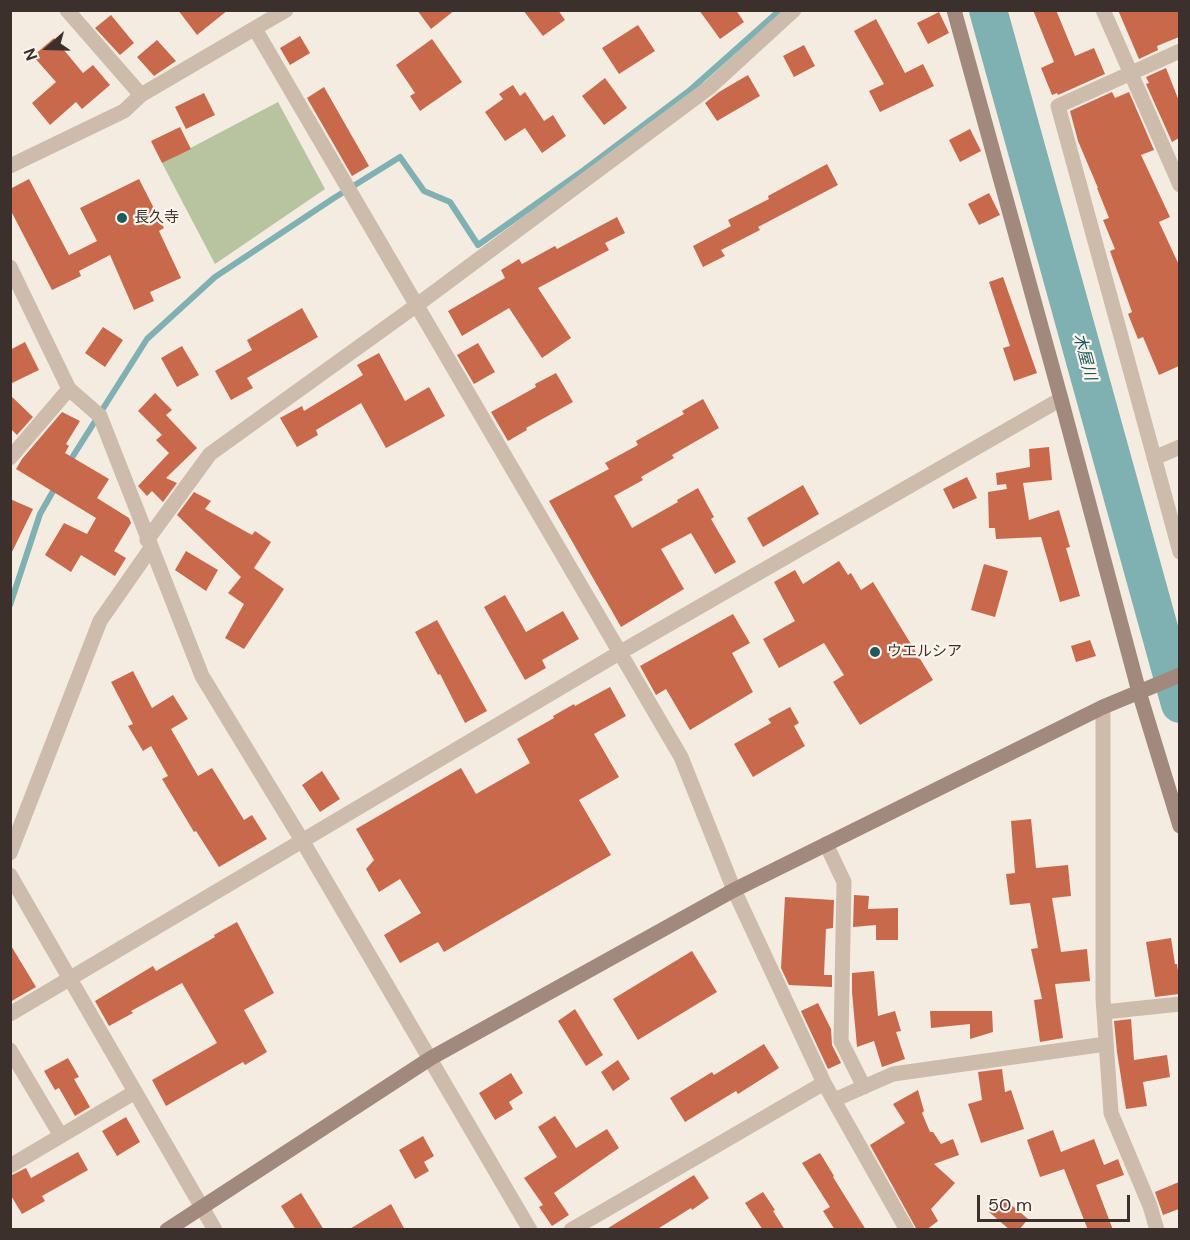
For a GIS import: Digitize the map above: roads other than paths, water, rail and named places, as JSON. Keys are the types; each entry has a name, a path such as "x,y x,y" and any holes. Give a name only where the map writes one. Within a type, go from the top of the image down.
{"street":[{"path":"67,10 141,94"},
{"path":"10,166 124,111 141,94 286,10"},
{"path":"10,853 100,621 210,454 417,305 710,87 794,10"},
{"path":"954,10 1062,399 1139,692 1179,826"},
{"path":"1103,10 1179,185"},
{"path":"255,29 681,757 734,890 824,1083 908,1230"},
{"path":"1179,51 1058,105 1179,552"},
{"path":"10,267 69,389 100,416 202,676 431,1058 530,1230"},
{"path":"10,458 69,389"},
{"path":"10,1014 303,842 619,652 1062,399"},
{"path":"1154,458 1179,447"},
{"path":"167,1230 431,1058 734,890 1103,707 1179,675"},
{"path":"1103,707 1104,1012 1111,1113 1150,1206 1157,1230"},
{"path":"826,844 844,882 841,1041 864,1087"},
{"path":"10,875 215,1230"},
{"path":"1104,1012 1179,1004"},
{"path":"834,1100 893,1074 1106,1044"},
{"path":"10,1050 61,1136"},
{"path":"571,1230 824,1083"},
{"path":"10,1166 135,1092"}],"waterway":[{"path":"68,464 147,339 215,277 334,198 400,157 424,191 450,202 478,245 584,170 689,91 780,10"},
{"name":"木屋川","path":"988,10 1180,704"},
{"path":"10,605 40,514 56,486"}],"place":[{"name":"長久寺","path":"122,218"},
{"name":"ウエルシア","path":"875,652"}]}
